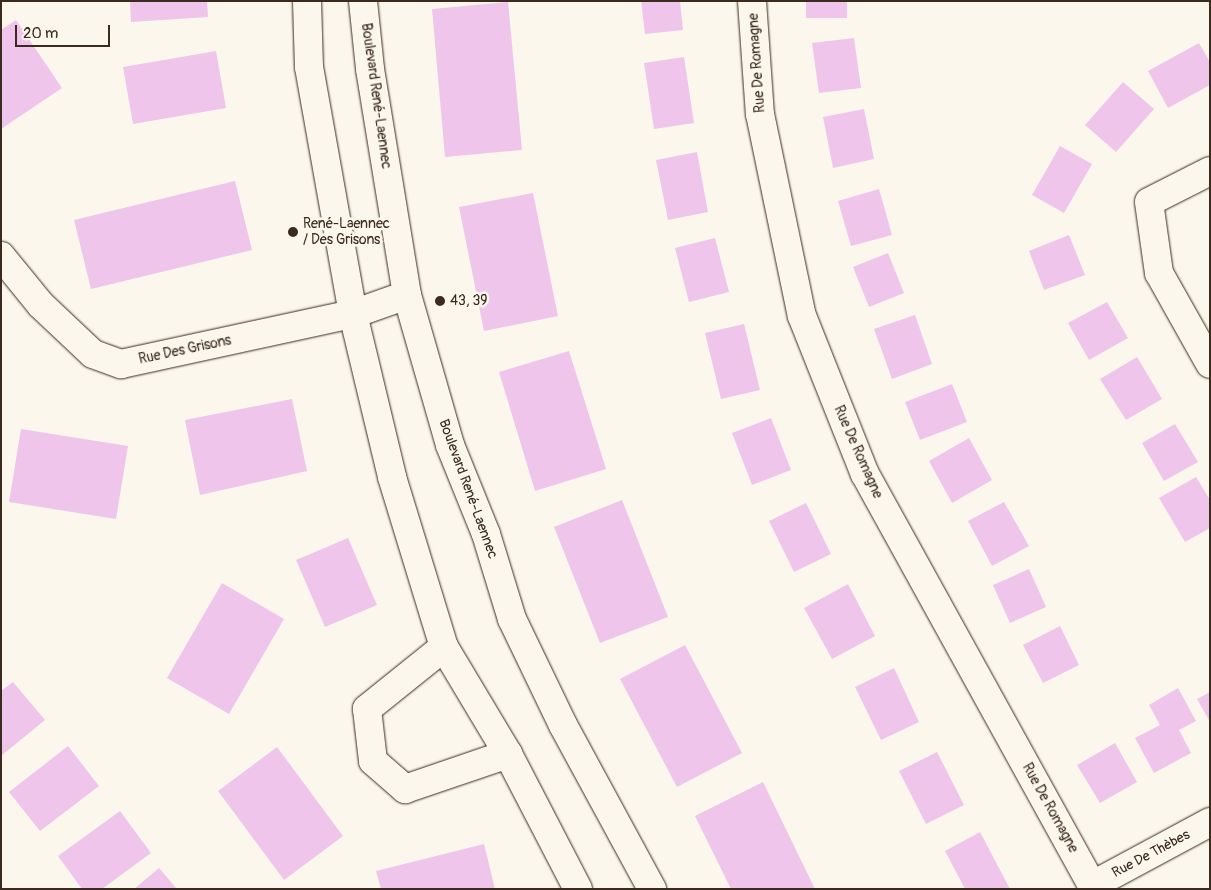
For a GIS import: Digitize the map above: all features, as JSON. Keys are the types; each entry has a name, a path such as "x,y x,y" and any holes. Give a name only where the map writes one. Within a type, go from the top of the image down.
{"street":[{"path":"307,1 309,66 353,314 392,477 444,646 508,754 578,889"},
{"name":"Boulevard René-Laennec","path":"363,1 370,69 407,295 450,445 486,534 512,619 563,724 652,889"},
{"name":"Rue De Romagne","path":"752,1 760,114 802,316 865,474 1093,887"},
{"path":"1210,171 1149,202 1159,274 1210,364"},
{"name":"Rue Des Grisons","path":"1,256 41,305 93,354 121,364 353,314 407,295"},
{"path":"444,646 367,709 373,761 405,789 508,754"},
{"name":"Rue De Thèbes","path":"1093,887 1210,822"}],"building":[{"path":"130,1 207,1 208,17 131,22"},
{"path":"641,1 680,1 683,30 645,34"},
{"path":"806,1 847,1 847,18 806,18"},
{"path":"508,2 522,150 445,157 432,9"},
{"path":"16,20 62,88 1,129 1,30"},
{"path":"854,38 861,88 819,93 812,43"},
{"path":"1199,43 1210,62 1210,85 1168,108 1148,71"},
{"path":"216,51 226,108 133,124 123,67"},
{"path":"684,57 694,123 654,129 644,63"},
{"path":"1123,82 1154,109 1116,152 1085,125"},
{"path":"864,109 874,159 833,168 823,117"},
{"path":"1060,146 1092,164 1064,213 1032,195"},
{"path":"697,152 708,212 668,220 656,160"},
{"path":"235,181 252,250 91,289 74,220"},
{"path":"879,189 892,235 851,246 838,201"},
{"path":"533,193 558,316 484,331 459,207"},
{"path":"1069,235 1085,275 1044,290 1029,251"},
{"path":"715,238 729,292 689,302 675,248"},
{"path":"888,253 904,293 869,307 853,267"},
{"path":"1107,302 1128,338 1089,360 1068,323"},
{"path":"915,315 932,364 892,379 874,329"},
{"path":"744,324 760,390 721,399 705,333"},
{"path":"569,351 606,469 535,491 499,372"},
{"path":"1137,357 1162,399 1126,420 1100,379"},
{"path":"952,384 967,422 920,440 905,402"},
{"path":"292,399 307,471 200,495 185,420"},
{"path":"771,418 791,470 752,485 732,433"},
{"path":"1175,424 1198,462 1164,481 1142,443"},
{"path":"21,429 128,446 116,519 9,502"},
{"path":"969,438 992,480 952,503 929,461"},
{"path":"1196,477 1210,500 1210,528 1185,542 1159,498"},
{"path":"622,500 668,617 600,643 554,527"},
{"path":"1004,502 1029,546 992,566 968,521"},
{"path":"806,503 831,554 794,572 769,521"},
{"path":"348,538 377,605 325,627 296,560"},
{"path":"1029,569 1046,607 1010,623 993,585"},
{"path":"222,583 284,619 229,714 167,678"},
{"path":"848,584 875,636 832,659 804,608"},
{"path":"1060,626 1079,665 1043,683 1023,645"},
{"path":"685,645 742,753 677,787 620,679"},
{"path":"894,668 919,722 881,740 855,687"},
{"path":"13,682 45,720 1,756 1,691"},
{"path":"1178,688 1196,721 1179,730 1191,753 1154,773 1135,738 1160,725 1149,705"},
{"path":"1210,692 1210,722 1197,699"},
{"path":"1115,743 1137,782 1100,803 1077,765"},
{"path":"68,746 99,786 40,831 9,792"},
{"path":"277,747 343,836 284,880 218,791"},
{"path":"937,752 964,805 926,824 899,771"},
{"path":"763,782 815,889 731,889 695,816"},
{"path":"120,811 151,853 102,889 82,889 58,856"},
{"path":"980,832 1010,889 965,889 945,851"},
{"path":"484,844 495,889 381,889 376,871"},
{"path":"159,868 177,889 134,889"}],"place":[{"name":"René-Laennec / Des Grisons","path":"293,232"},
{"name":"43, 39","path":"440,301"}]}
